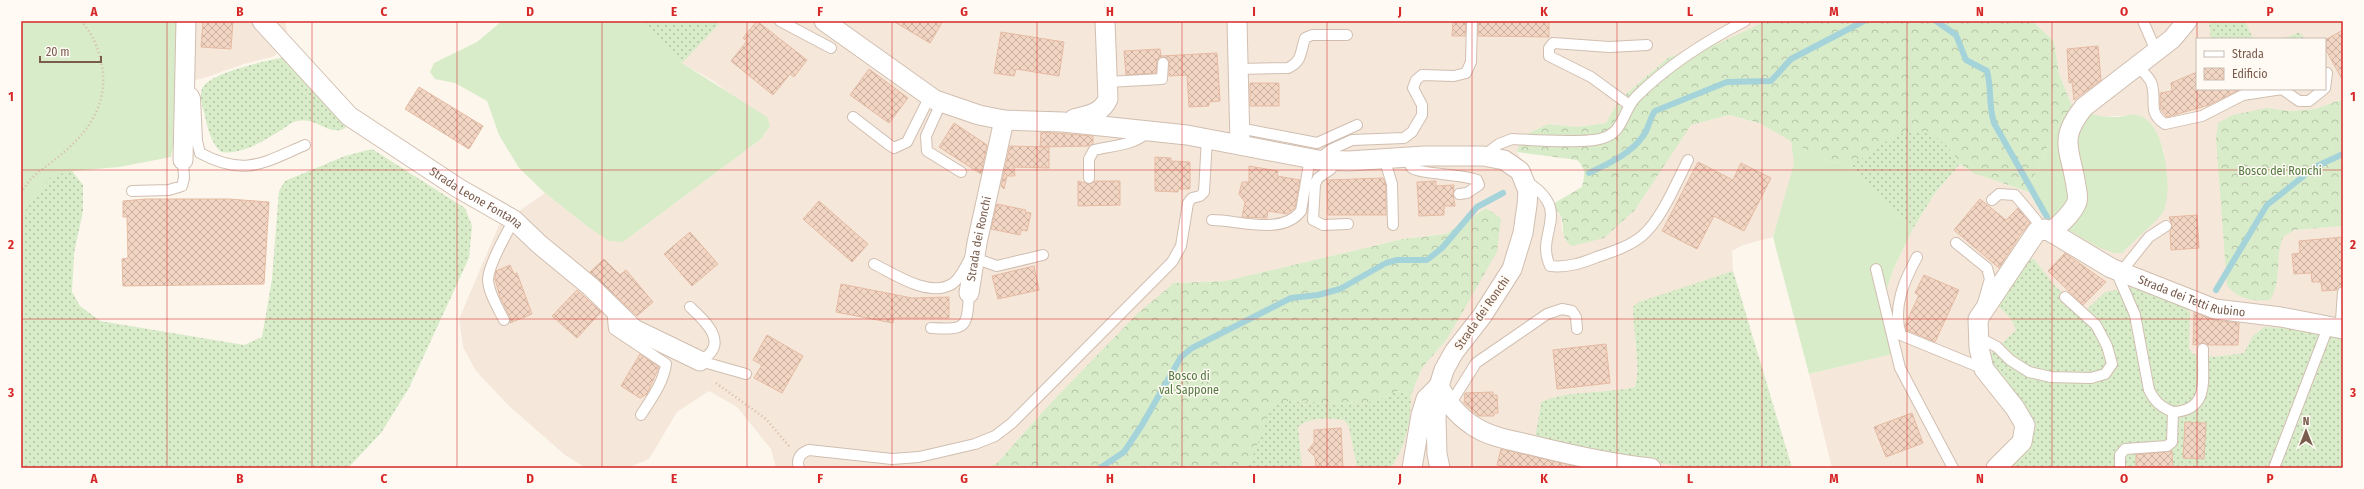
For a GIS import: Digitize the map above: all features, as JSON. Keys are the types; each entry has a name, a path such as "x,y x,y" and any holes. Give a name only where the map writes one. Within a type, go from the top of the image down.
{"street":[{"path":"183,160 183,78 186,21"},
{"name":"Strada Leone Fontana","path":"262,21 349,116 458,188 514,220 634,329 700,361"},
{"path":"824,21 936,99 980,115 1004,120 1063,122 1207,138 1240,136 1320,160 1483,156 1504,160 1520,171 1526,181"},
{"path":"1063,122 1098,112 1105,106 1108,99 1105,21"},
{"path":"1237,21 1240,136"},
{"path":"1996,468 2022,442 2025,425 2015,408 1984,369 1978,337 1978,318 2037,231 2046,231 2073,211 2077,202 2075,178 2067,146 2073,122 2084,108 2172,39 2187,21"},
{"name":"Strada dei Ronchi","path":"969,293 976,251 1004,120"},
{"name":"Strada dei Ronchi","path":"1439,386 1444,370 1454,352 1482,316 1512,269 1523,233 1527,205 1526,181"},
{"name":"Strada dei Tetti Rubino","path":"2046,231 2118,271 2215,309 2281,318 2336,328"},
{"path":"1439,386 1449,406 1474,426 1503,438 1592,459 1651,468"},
{"path":"1412,468 1422,410 1426,398 1439,386"},
{"path":"1439,386 1436,424 1437,454 1440,468"}],"lane":[{"path":"780,21 831,48"},
{"path":"1212,220 1229,220 1265,226 1288,221 1297,216 1301,211 1320,160 1330,150 1352,140 1404,138 1412,132 1422,115 1422,105 1413,88 1416,80 1422,75 1454,76 1466,73 1470,62 1472,21"},
{"path":"1483,156 1499,144 1512,140 1605,138 1623,123 1628,104 1657,76 1677,60 1718,35 1745,21"},
{"path":"2143,21 2156,51"},
{"path":"1239,69 1288,68 1295,65 1302,56 1305,38 1312,35 1347,35"},
{"path":"1628,104 1591,77 1550,56 1549,48 1553,43 1609,47 1648,46"},
{"path":"1108,82 1162,79 1163,62"},
{"path":"2137,65 2151,83 2154,112 2158,120 2165,124 2202,116 2243,94 2274,90"},
{"path":"2326,78 2327,73"},
{"path":"183,78 188,92 193,94 195,98 197,141 200,153 224,164 239,167 260,165 305,145"},
{"path":"2283,90 2299,101 2309,101 2322,90"},
{"path":"853,117 894,148 907,142 936,99"},
{"path":"936,99 926,136 927,151 961,172"},
{"path":"1240,136 1316,143 1357,125"},
{"path":"1089,178 1089,158 1094,150 1143,137 1148,131"},
{"path":"798,463 802,452 809,450 892,459 919,457 952,451 995,436 1172,262 1181,246 1188,203 1192,198 1200,196 1204,192 1207,138"},
{"path":"1406,157 1413,168 1425,173 1440,172 1477,180 1479,185 1476,189 1459,194"},
{"path":"1384,158 1392,184 1393,225"},
{"path":"132,191 169,190 182,186 184,178 183,160"},
{"path":"1320,160 1331,169 1318,178 1315,184 1313,220 1323,225 1348,224"},
{"path":"1526,181 1537,188 1552,210 1552,219 1545,256 1550,266 1561,267 1580,263 1617,250 1642,236 1660,213 1688,160"},
{"path":"1992,200 1999,194 2015,195 2046,231"},
{"path":"504,320 496,306 488,280 492,265 514,220"},
{"path":"2166,226 2149,237 2118,271 2135,316 2149,390 2154,400 2162,407 2173,412 2188,412 2195,406 2202,395 2203,349"},
{"path":"1956,243 1987,268 1990,279 1983,299 1983,311"},
{"path":"874,264 914,285 943,287 952,284 959,277 976,251 997,266 1044,255"},
{"path":"1917,257 1902,290 1899,306 1902,335 1984,369"},
{"path":"1876,270 1900,368 1953,468"},
{"path":"2274,468 2336,328 2341,320 2343,292"},
{"name":"Strada dei Ronchi","path":"931,328 957,329 963,325 968,317 969,293"},
{"path":"1978,337 1997,347 2010,360 2029,372 2051,377 2091,378 2105,374 2112,364 2107,346 2100,332 2096,325 2077,310 2065,297"},
{"path":"690,307 709,325 715,339 714,349 710,356 700,361"},
{"path":"612,308 614,329 666,364 664,376 641,415"},
{"path":"1449,406 1476,363 1547,314 1562,309 1572,311 1576,318 1576,329"},
{"path":"700,361 746,374"},
{"path":"2120,468 2120,455 2126,449 2167,446 2172,442 2173,412"}],"path":[{"path":"21,193 29,179 80,138 96,114 102,92 103,69 97,45 80,21"},
{"path":"700,361 716,382 766,419 779,433 798,463"}],"shaded area":[{"path":"177,21 285,21 287,31 275,56 244,64 204,78 175,85"},
{"path":"638,21 1766,21 1717,44 1669,57 1619,100 1606,123 1577,127 1548,124 1521,137 1517,152 1551,205 1561,217 1562,231 1604,238 1635,210 1690,125 1729,115 1759,123 1791,140 1795,164 1773,237 1743,245 1732,251 1733,271 1792,468 1248,468 1267,415 1411,395 1422,368 1447,339 1486,208 1446,234 1403,239 1225,281 1174,283 1048,406 997,463 987,468 776,468 771,449 737,407 709,391 677,412 649,459 628,468 586,468 565,455 508,405 476,371 463,347 459,319 499,225 545,193 587,226 623,242 761,139 770,126 715,82 682,63"},
{"path":"2032,21 2343,21 2343,99 2315,109 2291,111 2267,108 2277,288 2278,249 2282,237 2294,230 2343,226 2343,468 1832,468 1809,374 1893,354 1887,289 1893,270 1914,227 1935,193 1960,164 1973,173 2029,192 2042,215 2123,253 2131,243 2160,216 2165,170 2164,150 2138,115 2096,117 2072,106 2059,74 2054,41"}],"green space":[{"path":"21,21 177,21 173,146 171,157 119,167 72,171 21,219"},
{"path":"502,21 638,21 682,63 767,117 770,126 761,139 623,242 609,241 545,193 519,168 499,135 487,101 455,83 435,79 430,72 434,63 477,42"},
{"path":"638,21 715,21 719,24 682,63"},
{"path":"1766,21 2032,21 2054,41 2059,74 2072,106 2047,147 2029,192 1973,173 1960,164 1947,146 1872,154 1851,166 1823,159 1759,123 1729,115 1691,125 1635,210 1604,238 1572,246 1568,243 1564,237 1560,215 1551,205 1582,187 1584,175 1582,166 1577,160 1517,152 1521,137 1548,124 1577,127 1606,123 1619,100 1669,57 1717,44"},
{"path":"2209,21 2245,21 2253,38 2211,38"},
{"path":"2300,33 2305,38 2285,38"},
{"path":"290,57 346,128 333,130 310,121 297,121 291,123 254,146 238,151 221,152 210,136 202,106 201,92 206,83 215,77 242,67"},
{"name":"Bosco dei Ronchi","path":"2343,99 2343,226 2294,230 2283,237 2280,245 2276,285 2270,300 2252,300 2242,297 2227,286 2216,138 2218,123 2233,115 2267,108 2291,111 2315,109"},
{"path":"2072,106 2106,117 2137,115 2147,119 2160,141 2167,172 2168,187 2167,200 2164,210 2162,214 2123,253 2114,253 2098,247 2042,215 2029,192 2047,147"},
{"path":"1927,131 1947,146 1960,164 1935,193 1914,227 1898,216 1851,166 1897,134"},
{"path":"1791,140 1823,159 1851,166 1898,216 1914,227 1893,270 1887,289 1893,354 1809,374 1773,237 1794,164"},
{"path":"372,149 465,208 472,226 469,258 409,388 381,433 348,468 21,468 21,219 33,197 52,176 72,171 83,185 83,211 74,253 72,292 80,306 100,321 244,345 262,337 272,279 279,191 285,181 345,156"},
{"name":"Bosco di val Sappone","path":"1486,208 1501,218 1497,252 1447,339 1422,368 1411,395 1397,391 1375,402 1341,403 1286,401 1256,450 1248,468 987,468 997,463 1048,406 1137,314 1174,283 1225,281 1403,239 1446,234"},
{"path":"2026,259 2034,259 2055,286 2084,312 2105,292 2133,287 2188,309 2190,313 2189,349 2193,354 2214,357 2244,353 2253,336 2264,327 2301,329 2343,336 2343,468 2007,468 2028,447 2031,442 2033,430 1998,378 1988,357 2016,330 2010,318 1996,304"},
{"path":"1733,271 1792,468 1694,468 1645,461 1535,440 1541,402 1551,398 1574,394 1611,391 1635,387 1637,378 1637,358 1633,307 1639,302"},
{"path":"1397,391 1411,395 1411,405 1407,433 1391,468 1357,467 1349,427 1344,420 1326,419 1309,421 1298,427 1302,468 1248,468 1273,404 1286,401 1341,403 1375,402"}],"building":[{"path":"203,21 233,21 231,49 201,47"},
{"path":"757,21 807,60 794,77 790,74 773,95 731,61 747,41 743,38"},
{"path":"893,21 943,21 930,43"},
{"path":"1453,21 1466,21 1465,36 1452,36"},
{"path":"1478,21 1549,21 1549,37 1478,36"},
{"path":"2343,30 2343,81 2326,50 2326,39"},
{"path":"1001,32 1064,42 1059,76 1016,69 1014,76 994,73"},
{"path":"2098,46 2101,80 2074,100 2072,82 2069,83 2067,49"},
{"path":"1160,49 1161,56 1217,53 1220,101 1209,102 1209,106 1189,107 1187,75 1169,76 1169,60 1164,57 1157,60 1156,73 1126,75 1124,51"},
{"path":"869,69 908,98 889,123 850,95"},
{"path":"2196,72 2196,90 2239,90 2209,105 2167,117 2160,108 2160,93 2172,91 2171,83"},
{"path":"1250,83 1279,83 1279,106 1250,106"},
{"path":"419,87 483,126 469,149 405,109"},
{"path":"954,123 987,145 981,174 939,147"},
{"path":"1041,132 1093,136 1093,144 1089,146 1040,147"},
{"path":"1010,146 1049,147 1049,168 1014,167 1015,176 1007,176 1004,189 1001,186"},
{"path":"1155,157 1171,158 1171,161 1190,162 1190,189 1178,189 1178,192 1155,191"},
{"path":"1698,162 1733,180 1741,163 1771,178 1744,231 1714,216 1697,249 1662,231"},
{"path":"1249,166 1278,171 1277,176 1300,180 1295,208 1287,214 1268,211 1267,218 1242,217 1245,202 1239,194 1242,182 1249,182"},
{"path":"1383,178 1386,185 1386,215 1328,215 1327,180"},
{"path":"1078,181 1089,184 1095,181 1120,181 1120,205 1078,206"},
{"path":"1436,181 1436,186 1454,185 1453,194 1455,206 1444,206 1444,215 1419,216 1417,182"},
{"path":"146,199 229,199 269,202 264,284 123,286 122,259 128,258 127,217 123,217 123,201"},
{"path":"1980,199 2006,220 2018,208 2030,223 2020,235 1999,268 1954,230"},
{"path":"819,201 868,244 852,262 803,219"},
{"path":"997,204 1026,210 1025,212 1031,213 1027,231 1021,230 1020,235 991,229"},
{"path":"2197,215 2199,248 2171,250 2170,231 2172,225 2169,217"},
{"path":"690,232 718,264 692,286 664,254"},
{"path":"2343,237 2343,286 2337,290 2322,291 2321,282 2312,282 2311,273 2294,274 2292,254 2300,253 2299,241"},
{"path":"2065,253 2106,282 2083,305 2048,271"},
{"path":"604,259 620,275 626,270 653,302 637,316 590,272"},
{"path":"510,265 514,274 517,273 532,314 510,323 510,317 500,297 495,279 496,271"},
{"path":"1034,266 1039,290 998,299 992,276"},
{"path":"1924,275 1959,290 1935,342 1907,330 1905,325 1919,295 1915,293"},
{"path":"841,284 912,298 949,297 949,318 894,318 893,323 836,312"},
{"path":"577,290 601,312 577,338 552,316"},
{"path":"2194,312 2213,320 2239,323 2238,345 2208,345 2203,343 2193,345"},
{"path":"767,335 803,356 782,393 754,378 762,365 753,360"},
{"path":"1606,344 1610,383 1557,389 1553,350"},
{"path":"640,354 659,367 647,394 640,398 621,386"},
{"path":"1493,392 1493,395 1497,395 1498,413 1494,413 1494,416 1479,416 1464,403 1465,393"},
{"path":"1912,413 1923,443 1886,457 1874,427"},
{"path":"2185,422 2206,423 2204,459 2183,458"},
{"path":"1341,428 1343,468 1316,468 1315,457 1308,450 1314,443 1314,430"},
{"path":"1501,449 1579,468 1511,468 1497,465"},
{"path":"2172,451 2173,468 2136,468 2136,455"}],"waterway":[{"path":"1589,173 1618,158 1632,148 1645,133 1655,111 1727,82 1771,81 1791,59 1864,21"},
{"path":"1936,21 1956,35 1966,60 1987,71 1994,123 2047,217"},
{"path":"2216,290 2267,205 2315,167 2343,154"},
{"path":"1100,468 1124,452 1142,425 1181,357 1192,348 1291,298 1318,295 1340,289 1386,263 1397,260 1427,260 1442,248 1477,207 1503,193"}]}
